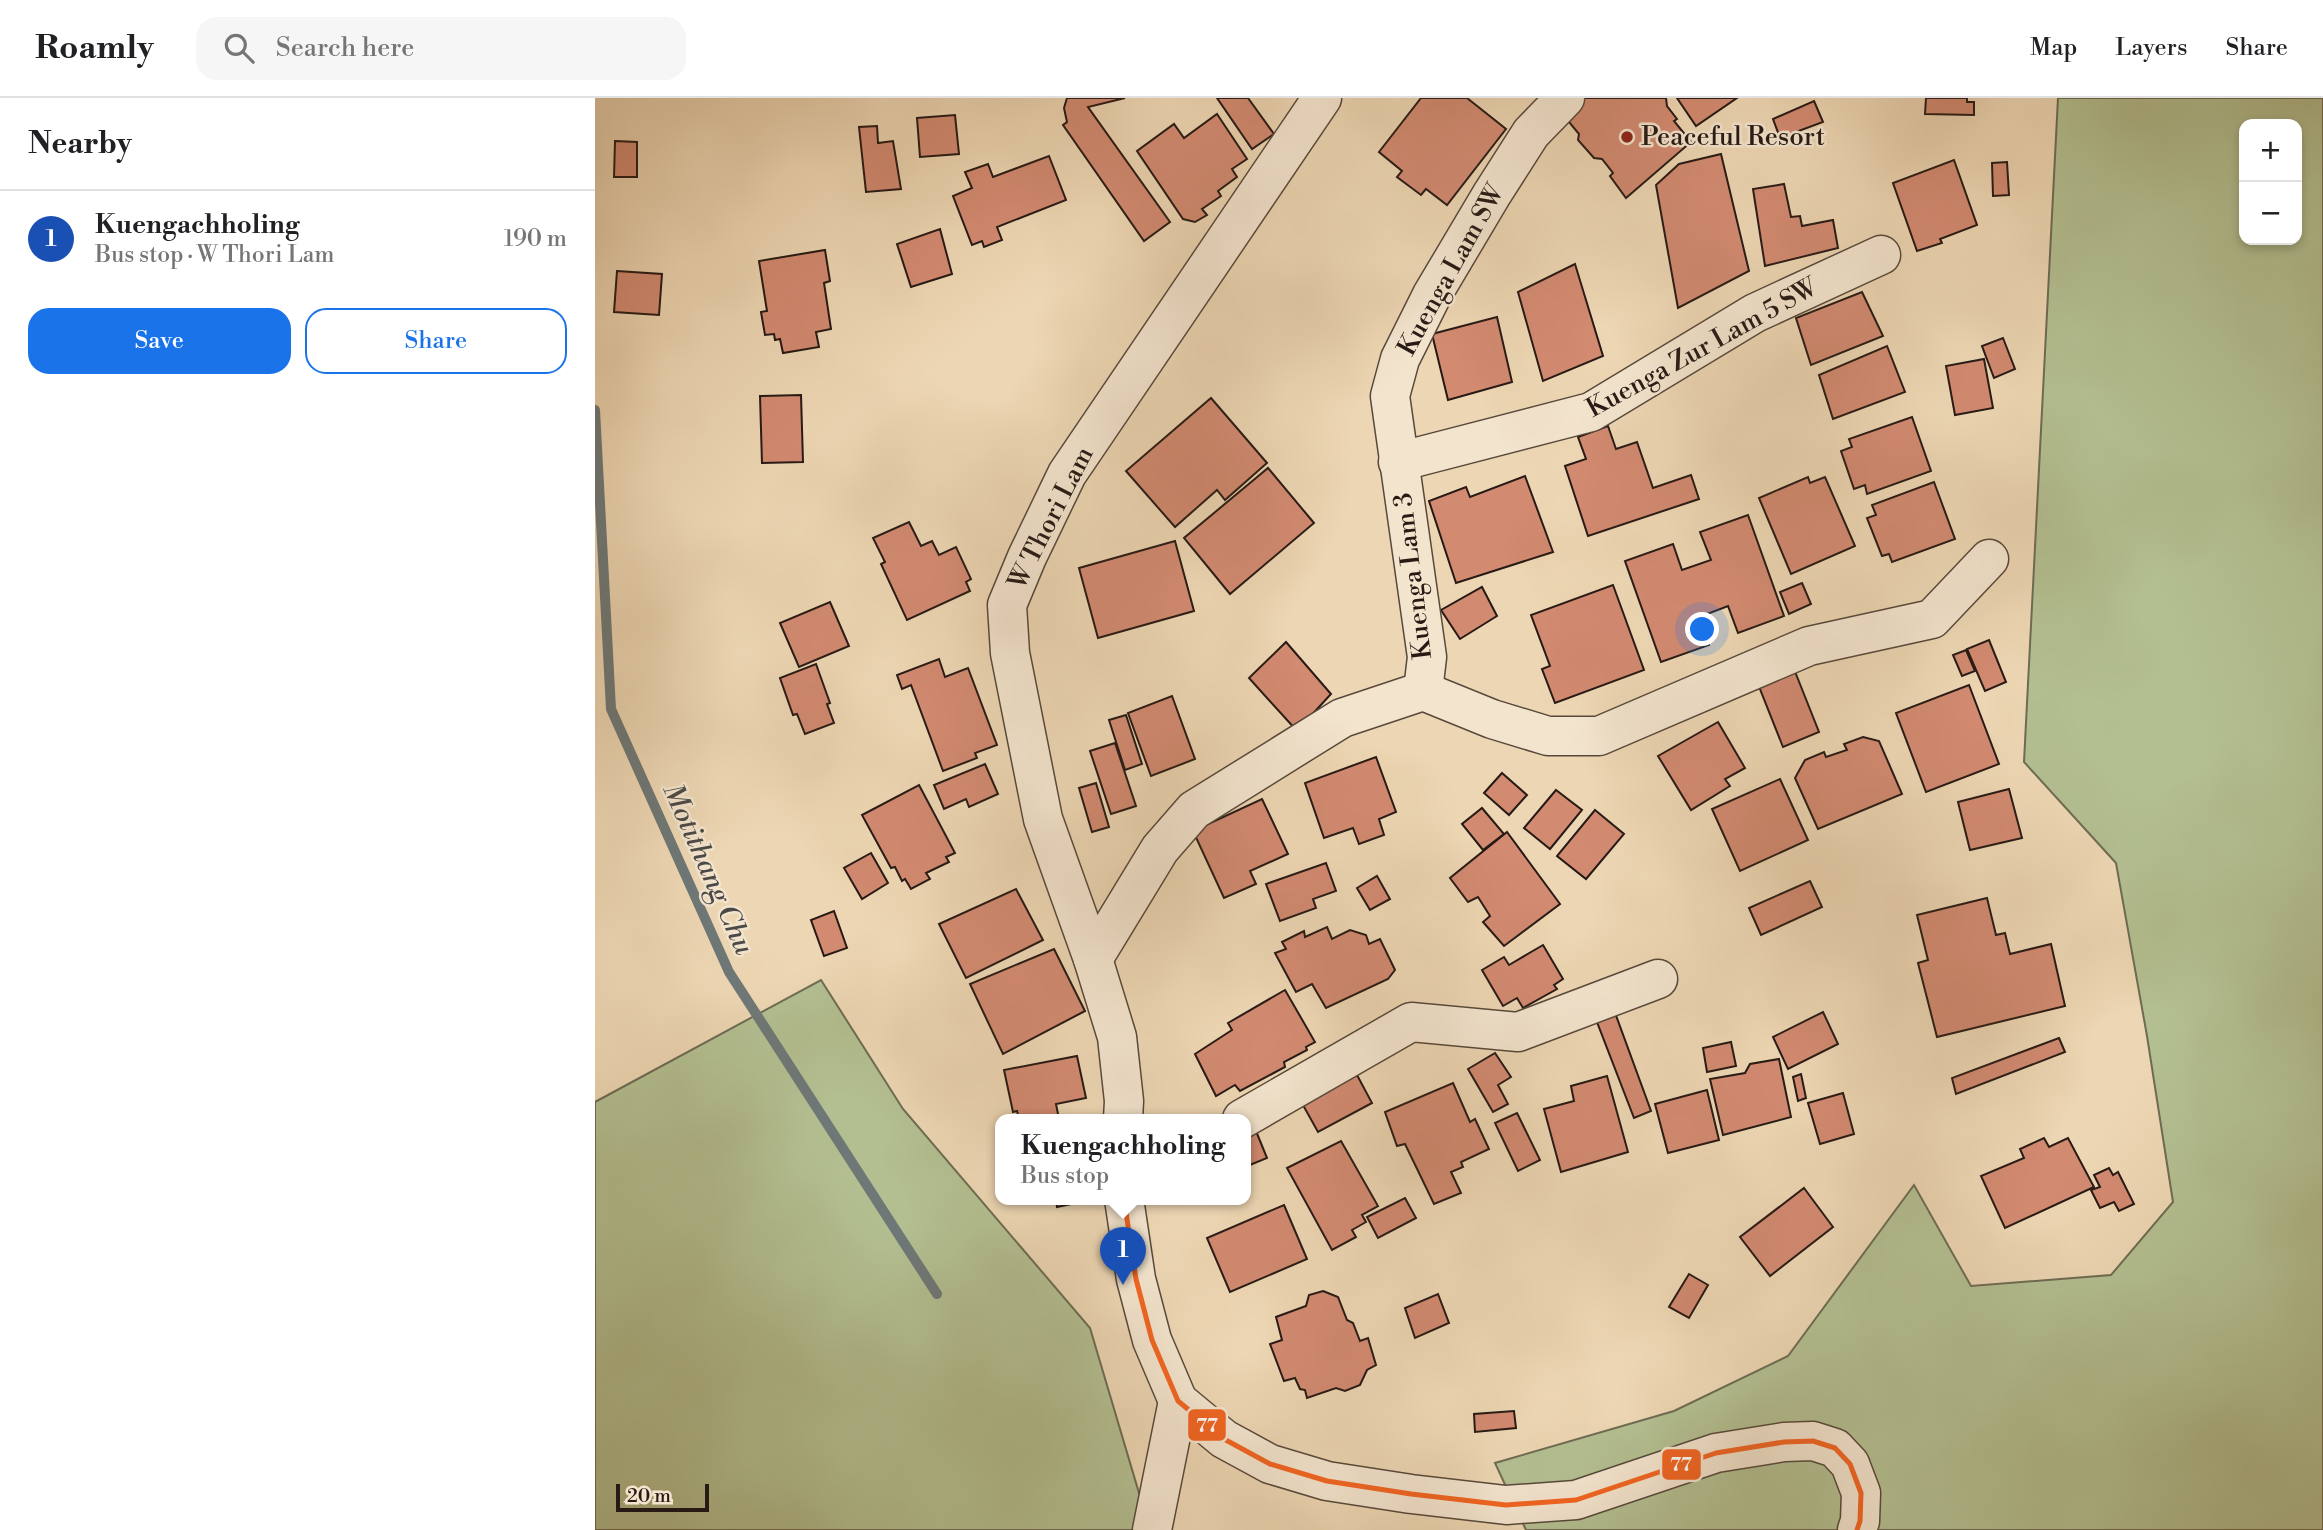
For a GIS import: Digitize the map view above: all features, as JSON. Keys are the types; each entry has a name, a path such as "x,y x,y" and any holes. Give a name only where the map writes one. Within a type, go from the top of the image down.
{"street":[{"name":"W Thori Lam","path":"1123,1114 1117,1037 1093,959 1043,819 1010,653 1007,606 1067,474 1322,98"},
{"name":"Kuenga Lam SW","path":"1398,462 1390,396 1399,359 1413,329 1531,132 1565,98"},
{"name":"Kuenga Zur Lam 5 SW","path":"1398,462 1591,412 1755,313 1881,255"},
{"name":"Kuenga Lam 3","path":"1398,462 1427,657 1423,691"},
{"path":"1093,959 1160,849 1194,810 1342,718 1423,691 1492,719 1548,736 1599,736 1809,646 1932,619 1989,559"},
{"path":"1251,1114 1411,1022 1518,1032 1658,979"},
{"path":"1125,1205 1136,1279 1152,1340 1178,1401 1224,1440 1270,1464 1327,1481 1506,1505 1576,1500 1716,1453 1784,1442 1813,1441 1835,1448 1850,1464 1861,1493 1857,1530"},
{"path":"1152,1530 1178,1401"}],"green space":[{"path":"2058,98 2323,98 2323,1530 1526,1530 1495,1463 1674,1411 1788,1356 1914,1185 1971,1286 2111,1275 2173,1202 2116,863 2024,762"},
{"path":"821,980 903,1109 1090,1328 1150,1530 595,1530 595,1102"}],"building":[{"path":"1067,98 1125,98 1088,107 1170,222 1144,241 1063,125 1067,122 1064,108"},
{"path":"1217,98 1248,98 1274,134 1252,149"},
{"path":"1421,98 1467,98 1506,129 1447,205 1426,189 1421,195 1397,177 1402,171 1379,152"},
{"path":"1574,98 1666,98 1667,106 1677,119 1674,121 1691,142 1626,198 1610,176 1613,173 1602,159 1594,158 1578,140 1579,134 1560,111"},
{"path":"1677,98 1737,98 1696,126"},
{"path":"1926,98 1967,98 1967,102 1974,102 1974,115 1925,114"},
{"path":"1814,101 1823,122 1780,138 1773,119"},
{"path":"1217,114 1247,159 1232,169 1237,177 1218,191 1221,196 1202,209 1207,215 1195,222 1183,219 1137,151 1174,124 1184,138"},
{"path":"955,115 959,154 920,157 917,118"},
{"path":"877,126 878,143 893,141 901,189 866,192 859,127"},
{"path":"615,141 637,142 637,177 614,177"},
{"path":"1721,154 1749,271 1678,308 1656,185 1679,164"},
{"path":"1049,156 1066,200 997,227 1002,240 984,247 982,241 972,245 953,196 972,188 965,172 988,164 993,177"},
{"path":"1954,160 1977,225 1940,239 1942,243 1917,251 1893,183"},
{"path":"2007,162 2009,195 1993,196 1992,163"},
{"path":"1784,184 1791,217 1800,216 1802,226 1833,220 1838,248 1765,266 1753,189"},
{"path":"940,229 952,274 911,287 897,244"},
{"path":"825,250 830,281 824,283 831,329 816,332 819,347 783,353 780,339 775,340 774,334 765,335 761,312 767,311 759,261"},
{"path":"1575,264 1603,356 1543,381 1518,292"},
{"path":"617,271 662,274 659,315 614,312"},
{"path":"1862,292 1883,336 1811,365 1796,318"},
{"path":"1497,317 1512,382 1448,400 1432,334"},
{"path":"2003,338 2015,369 1994,378 1982,346"},
{"path":"1887,346 1905,392 1833,419 1819,375"},
{"path":"1984,359 1993,408 1955,415 1946,366"},
{"path":"801,395 803,462 762,463 760,396"},
{"path":"1211,398 1267,463 1225,500 1217,490 1175,527 1126,471"},
{"path":"1912,417 1931,471 1867,494 1865,485 1854,489 1841,451 1852,447 1849,439"},
{"path":"1608,426 1616,449 1637,442 1653,488 1691,475 1699,499 1588,536 1565,466 1586,459 1578,437"},
{"path":"1268,468 1314,523 1230,594 1184,538"},
{"path":"1525,476 1553,552 1456,583 1429,501 1466,487 1470,497"},
{"path":"1808,477 1810,483 1825,477 1855,546 1791,574 1759,498"},
{"path":"1934,482 1955,539 1892,562 1889,554 1882,556 1867,518 1876,515 1872,505"},
{"path":"1748,515 1784,616 1738,633 1728,606 1699,617 1709,645 1661,662 1625,561 1673,544 1682,570 1711,560 1700,532"},
{"path":"909,522 921,546 932,541 939,555 956,547 971,579 966,582 970,591 907,620 881,564 885,562 873,538"},
{"path":"1175,541 1194,611 1098,638 1079,568"},
{"path":"1802,583 1811,604 1789,614 1780,592"},
{"path":"1613,585 1644,670 1555,703 1542,669 1550,666 1531,615"},
{"path":"1482,587 1497,616 1460,639 1441,610"},
{"path":"830,602 849,646 799,667 780,623"},
{"path":"1989,640 2006,682 1985,691 1967,649"},
{"path":"1286,642 1331,694 1297,731 1249,678"},
{"path":"1966,650 1975,671 1962,676 1953,655"},
{"path":"939,659 945,677 968,668 997,745 975,753 977,758 943,771 911,685 902,689 897,675"},
{"path":"816,664 834,723 805,734 797,714 793,715 780,678"},
{"path":"1794,669 1819,732 1783,747 1758,684"},
{"path":"1969,685 1999,764 1926,792 1896,713"},
{"path":"1172,696 1195,759 1151,776 1128,713"},
{"path":"1126,715 1142,764 1125,770 1109,720"},
{"path":"1718,722 1745,768 1725,779 1730,786 1691,810 1658,756"},
{"path":"1863,737 1879,741 1902,794 1818,829 1795,778 1805,760 1824,752 1826,757 1847,750 1844,744"},
{"path":"1115,743 1136,806 1111,814 1090,751"},
{"path":"1376,757 1396,812 1379,819 1384,835 1359,844 1353,828 1324,838 1305,783"},
{"path":"985,764 998,794 969,807 966,799 944,809 934,785"},
{"path":"1502,773 1527,795 1509,815 1484,793"},
{"path":"1780,779 1808,840 1740,871 1712,809"},
{"path":"1096,783 1109,827 1092,832 1079,788"},
{"path":"919,785 955,853 946,857 949,862 926,873 930,879 911,889 905,879 902,881 895,867 891,868 862,815"},
{"path":"2009,789 2022,838 1970,850 1958,802"},
{"path":"1556,790 1582,810 1550,849 1524,828"},
{"path":"1262,799 1288,854 1250,871 1256,884 1224,898 1193,831"},
{"path":"1482,808 1504,834 1483,850 1462,824"},
{"path":"1595,810 1624,834 1586,879 1557,856"},
{"path":"1507,832 1560,904 1504,946 1483,922 1490,916 1478,897 1468,902 1450,878"},
{"path":"871,853 888,883 862,899 844,868"},
{"path":"1326,863 1336,891 1313,899 1316,908 1280,921 1266,884"},
{"path":"1377,876 1390,899 1370,910 1357,888"},
{"path":"1810,881 1822,907 1761,935 1749,908"},
{"path":"1016,889 1043,940 966,978 939,924"},
{"path":"1987,898 1996,935 2005,933 2010,954 2051,944 2065,1006 1937,1037 1918,963 1928,960 1917,915"},
{"path":"834,911 847,948 824,956 811,920"},
{"path":"1327,927 1332,939 1350,930 1366,935 1369,944 1380,939 1395,970 1388,979 1326,1008 1312,984 1296,992 1275,953 1286,949 1282,942 1304,931 1305,937"},
{"path":"1543,945 1563,979 1554,985 1557,989 1523,1008 1517,998 1503,1006 1482,970 1504,957 1509,965"},
{"path":"1054,949 1085,1011 1003,1054 970,984"},
{"path":"1285,990 1315,1042 1306,1047 1307,1050 1284,1062 1285,1067 1240,1091 1235,1085 1216,1096 1195,1054 1232,1030 1228,1023"},
{"path":"1614,1010 1651,1111 1634,1118 1597,1022"},
{"path":"1823,1012 1838,1044 1788,1069 1773,1037"},
{"path":"2059,1038 2065,1052 1956,1094 1952,1078"},
{"path":"1731,1042 1736,1066 1707,1072 1703,1048"},
{"path":"1495,1053 1511,1077 1498,1085 1508,1104 1493,1112 1468,1069"},
{"path":"1077,1056 1086,1098 1056,1104 1058,1114 1018,1114 1017,1111 1013,1112 1004,1070"},
{"path":"1779,1059 1791,1117 1723,1135 1710,1079 1745,1073 1750,1064"},
{"path":"1349,1060 1372,1103 1318,1132 1294,1089"},
{"path":"1801,1074 1806,1098 1798,1101 1793,1077"},
{"path":"1607,1076 1628,1152 1561,1172 1544,1109 1574,1101 1571,1086"},
{"path":"1453,1083 1470,1122 1475,1119 1489,1149 1461,1162 1463,1167 1451,1172 1461,1193 1434,1204 1405,1144 1397,1146 1385,1112"},
{"path":"1707,1090 1719,1140 1668,1153 1655,1104"},
{"path":"1843,1093 1854,1134 1820,1144 1808,1103"},
{"path":"1517,1113 1540,1160 1518,1171 1495,1123"},
{"path":"1256,1131 1267,1158 1251,1165 1251,1133"},
{"path":"2044,1138 2049,1147 2068,1138 2094,1187 2005,1228 1981,1176 2024,1158 2020,1149"},
{"path":"1341,1141 1378,1206 1362,1215 1366,1222 1352,1230 1356,1237 1332,1250 1287,1168"},
{"path":"2109,1168 2113,1175 2118,1172 2134,1204 2119,1211 2114,1202 2100,1208 2091,1190 2100,1187 2094,1175"},
{"path":"1804,1188 1833,1227 1770,1276 1740,1237"},
{"path":"1405,1198 1416,1218 1378,1238 1367,1217"},
{"path":"1284,1205 1307,1259 1230,1292 1207,1238"},
{"path":"1689,1274 1708,1285 1689,1318 1669,1307"},
{"path":"1323,1291 1338,1297 1347,1320 1353,1323 1360,1341 1368,1338 1376,1365 1367,1370 1360,1385 1345,1391 1336,1388 1307,1398 1305,1390 1300,1389 1295,1378 1284,1381 1270,1344 1282,1340 1276,1317 1306,1306 1309,1295"},
{"path":"1438,1294 1449,1323 1415,1338 1405,1308"},
{"path":"1514,1411 1516,1428 1475,1432 1474,1414"}],"waterway":[{"name":"Motithang Chu","path":"595,410 611,709 729,972 937,1294"}],"transit line":[{"name":"77","path":"1125,1205 1136,1279 1152,1340 1178,1401 1224,1439 1270,1464 1327,1481 1506,1505 1576,1500 1716,1453 1784,1442 1813,1441 1835,1448 1850,1464 1861,1493 1857,1530"}],"place":[{"name":"Peaceful Resort","path":"1627,137"},
{"name":"Kuengachholing","path":"1123,1285"}]}
